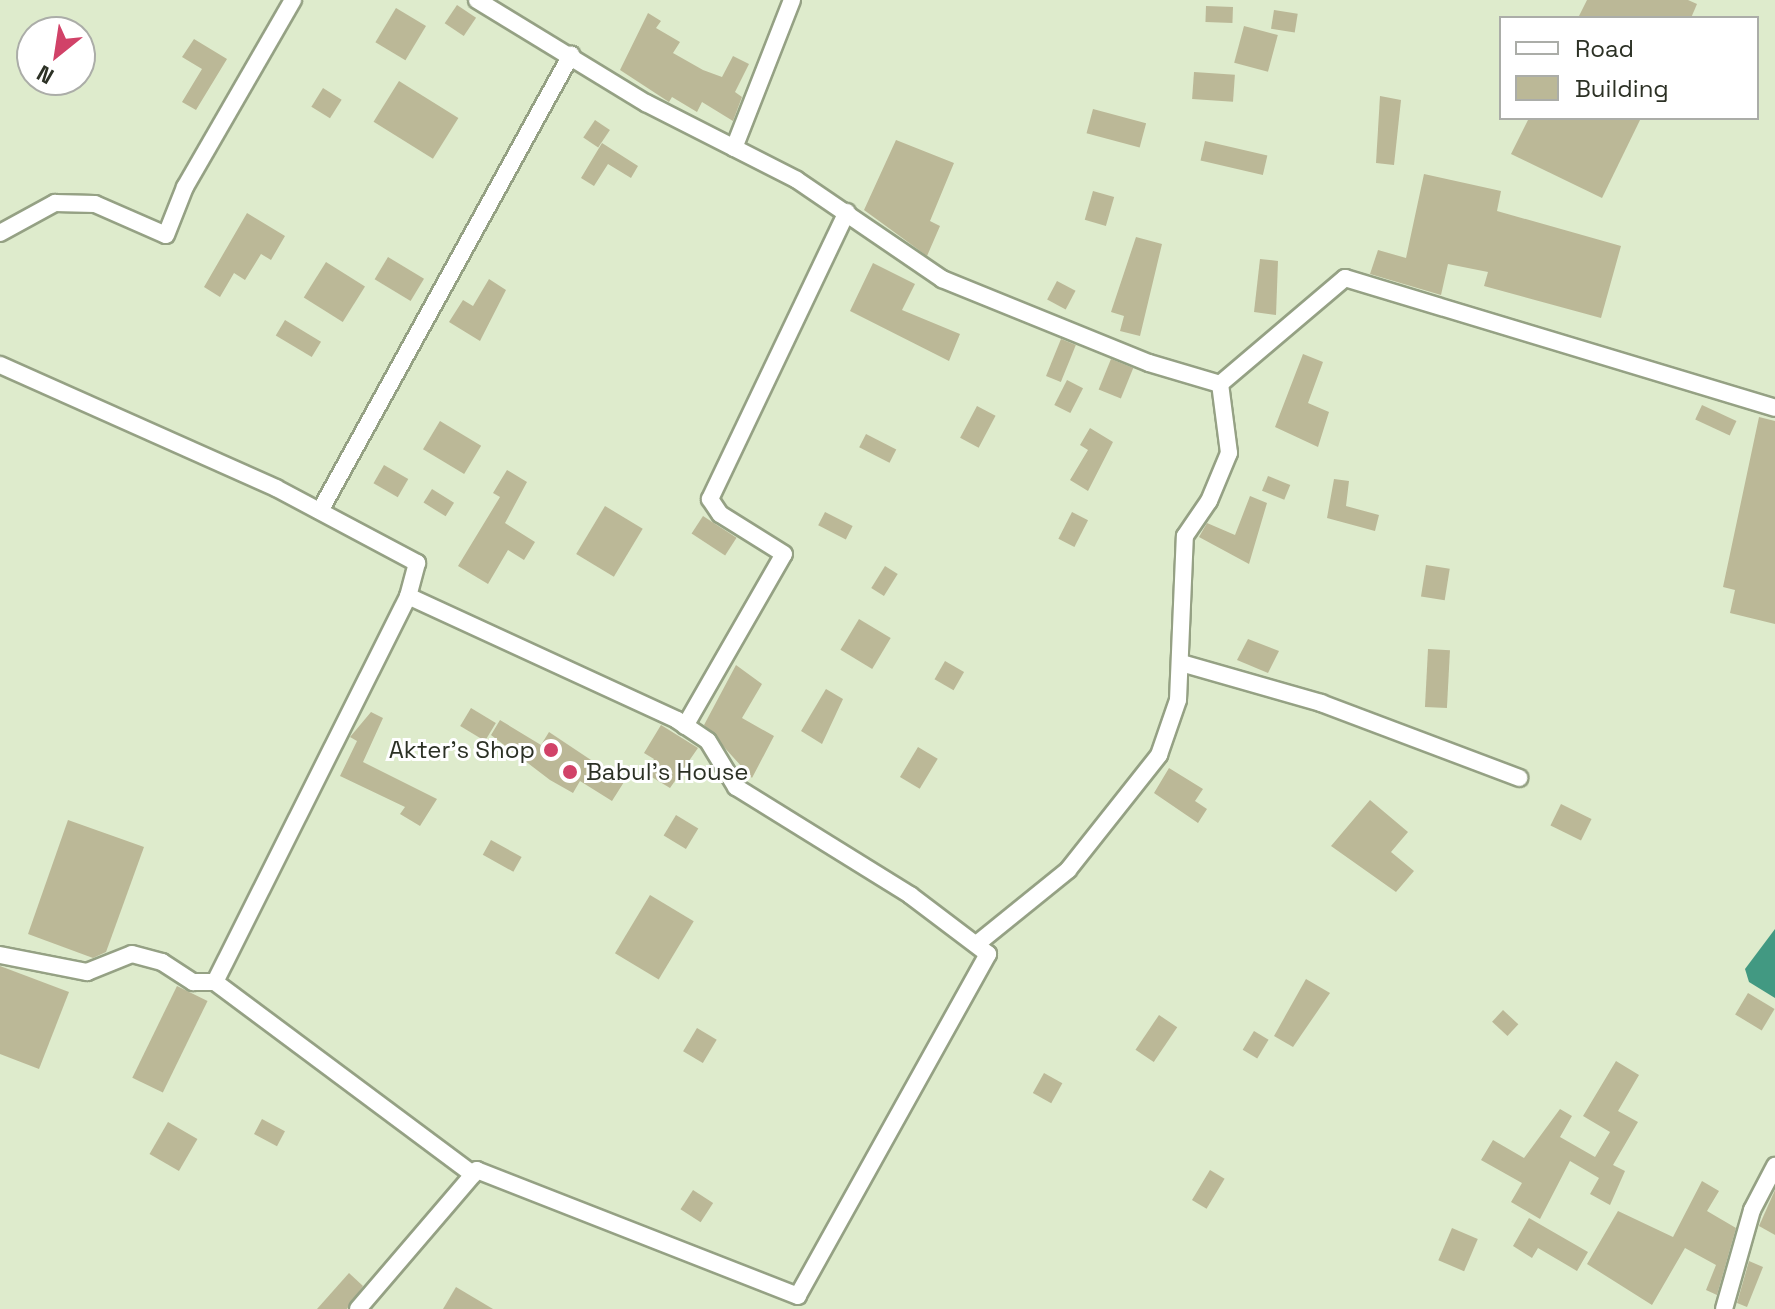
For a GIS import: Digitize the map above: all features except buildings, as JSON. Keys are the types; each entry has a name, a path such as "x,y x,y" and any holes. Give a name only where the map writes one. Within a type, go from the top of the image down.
{"street":[{"path":"0,233 55,203 95,204 166,235 185,187 293,0"},
{"path":"477,0 847,212 942,279 1220,384"},
{"path":"734,148 792,0"},
{"path":"320,511 571,55"},
{"path":"685,726 784,554 720,514 710,499 847,212"},
{"path":"1220,384 1345,278 1775,408"},
{"path":"0,365 49,381 320,511 417,563 408,596 215,982"},
{"path":"978,943 1068,870 1159,755 1178,700 1185,536 1229,453 1220,384"},
{"path":"0,955 87,972 132,954 162,962 193,982 215,982 473,1174 798,1296 988,954 978,943 736,787 708,741 685,726 408,596"},
{"path":"1181,663 1321,703 1519,778"},
{"path":"1724,1309 1752,1210 1775,1166"},
{"path":"358,1309 473,1174"}],"water":[{"path":"1775,929 1775,998 1749,982 1745,969"}],"place":[{"name":"Akter's Shop","path":"551,750"},
{"name":"Babul's House","path":"570,772"}]}
